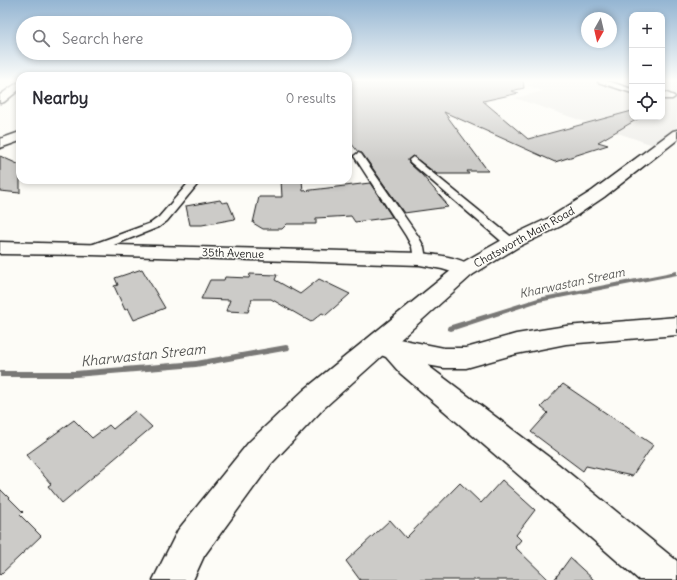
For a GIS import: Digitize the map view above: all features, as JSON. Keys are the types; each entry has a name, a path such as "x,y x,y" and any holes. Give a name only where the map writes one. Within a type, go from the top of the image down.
{"street":[{"name":"Chatsworth Main Road","path":"173,580 191,543 260,454 314,399 385,347 465,270 511,243 555,222 598,194 677,134"},
{"path":"0,144 16,138"},
{"name":"35th Avenue","path":"0,248 92,248 420,259 446,263 465,270"},
{"path":"385,347 444,358 466,358 516,344 566,335 677,326"},
{"path":"385,347 546,476 669,580"}],"lane":[{"path":"358,156 412,236 418,247 420,259"},
{"path":"413,160 511,243"},
{"path":"92,248 155,225 163,219 193,184"}],"shaded area":[{"path":"542,107 629,107 629,120 665,120 665,107 677,107 677,139 659,147"}],"building":[{"path":"352,107 490,107 528,139 629,112 629,120 636,120 598,142 608,145 555,162 444,112 488,171 467,171 469,174 437,174 412,156 408,160 409,163 422,175 448,207 404,213 362,153 358,152 352,144"},
{"path":"0,156 16,163 16,184 20,184 20,193 0,191"},
{"path":"370,183 392,217 355,222 351,216 316,218 316,224 287,224 282,229 263,229 253,223 259,197 282,197 281,184 302,184 303,191"},
{"path":"220,200 222,203 228,202 235,219 202,225 190,225 186,206"},
{"path":"142,269 165,308 134,320 128,308 125,310 114,286 118,285 115,278"},
{"path":"250,274 277,275 275,280 300,294 319,279 350,294 326,315 322,313 311,322 271,299 252,299 248,312 226,311 230,300 201,299 210,280 224,280 225,277 249,278"},
{"path":"563,384 653,445 632,476 586,466 583,471 531,432 548,413 541,407"},
{"path":"135,411 152,427 62,503 48,486 51,484 26,455 74,420 92,438 109,425 113,429"},
{"path":"502,480 535,510 516,535 521,540 515,547 549,580 360,580 346,561 390,520 406,538 460,483 481,503"},
{"path":"0,489 23,512 20,515 41,536 0,575"},
{"path":"570,558 594,580 554,580"}],"waterway":[{"name":"Kharwastan Stream","path":"451,328 538,300 677,273"},
{"name":"Kharwastan Stream","path":"0,374 75,374 196,364 286,348"}]}
